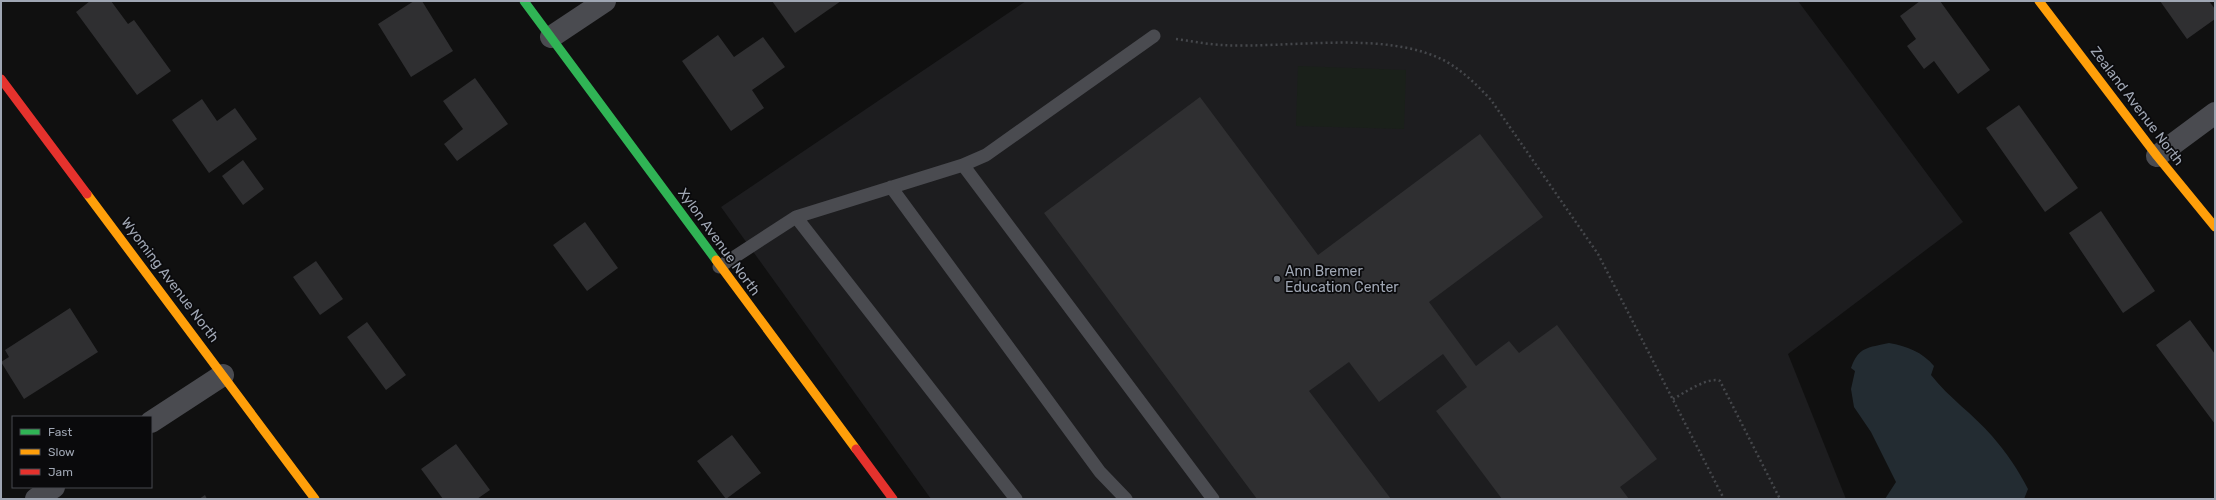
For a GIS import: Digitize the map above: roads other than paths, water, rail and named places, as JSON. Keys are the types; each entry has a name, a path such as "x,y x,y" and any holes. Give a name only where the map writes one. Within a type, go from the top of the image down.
{"street":[{"name":"Xylon Avenue North","path":"524,1 719,267 893,499"},
{"path":"551,37 605,1"},
{"name":"Zealand Avenue North","path":"2040,1 2157,156 2215,227"},
{"name":"Wyoming Avenue North","path":"1,79 315,499"},
{"path":"2157,156 2215,113"},
{"path":"152,421 223,374"},
{"path":"36,499 52,488"}],"lane":[{"path":"719,267 796,217 963,165 986,155 1154,36"},
{"path":"963,165 1212,499"},
{"path":"891,187 1100,472 1126,499"},
{"path":"796,217 1016,499"}],"place":[{"name":"Ann Bremer Education Center","path":"1277,279"}]}
